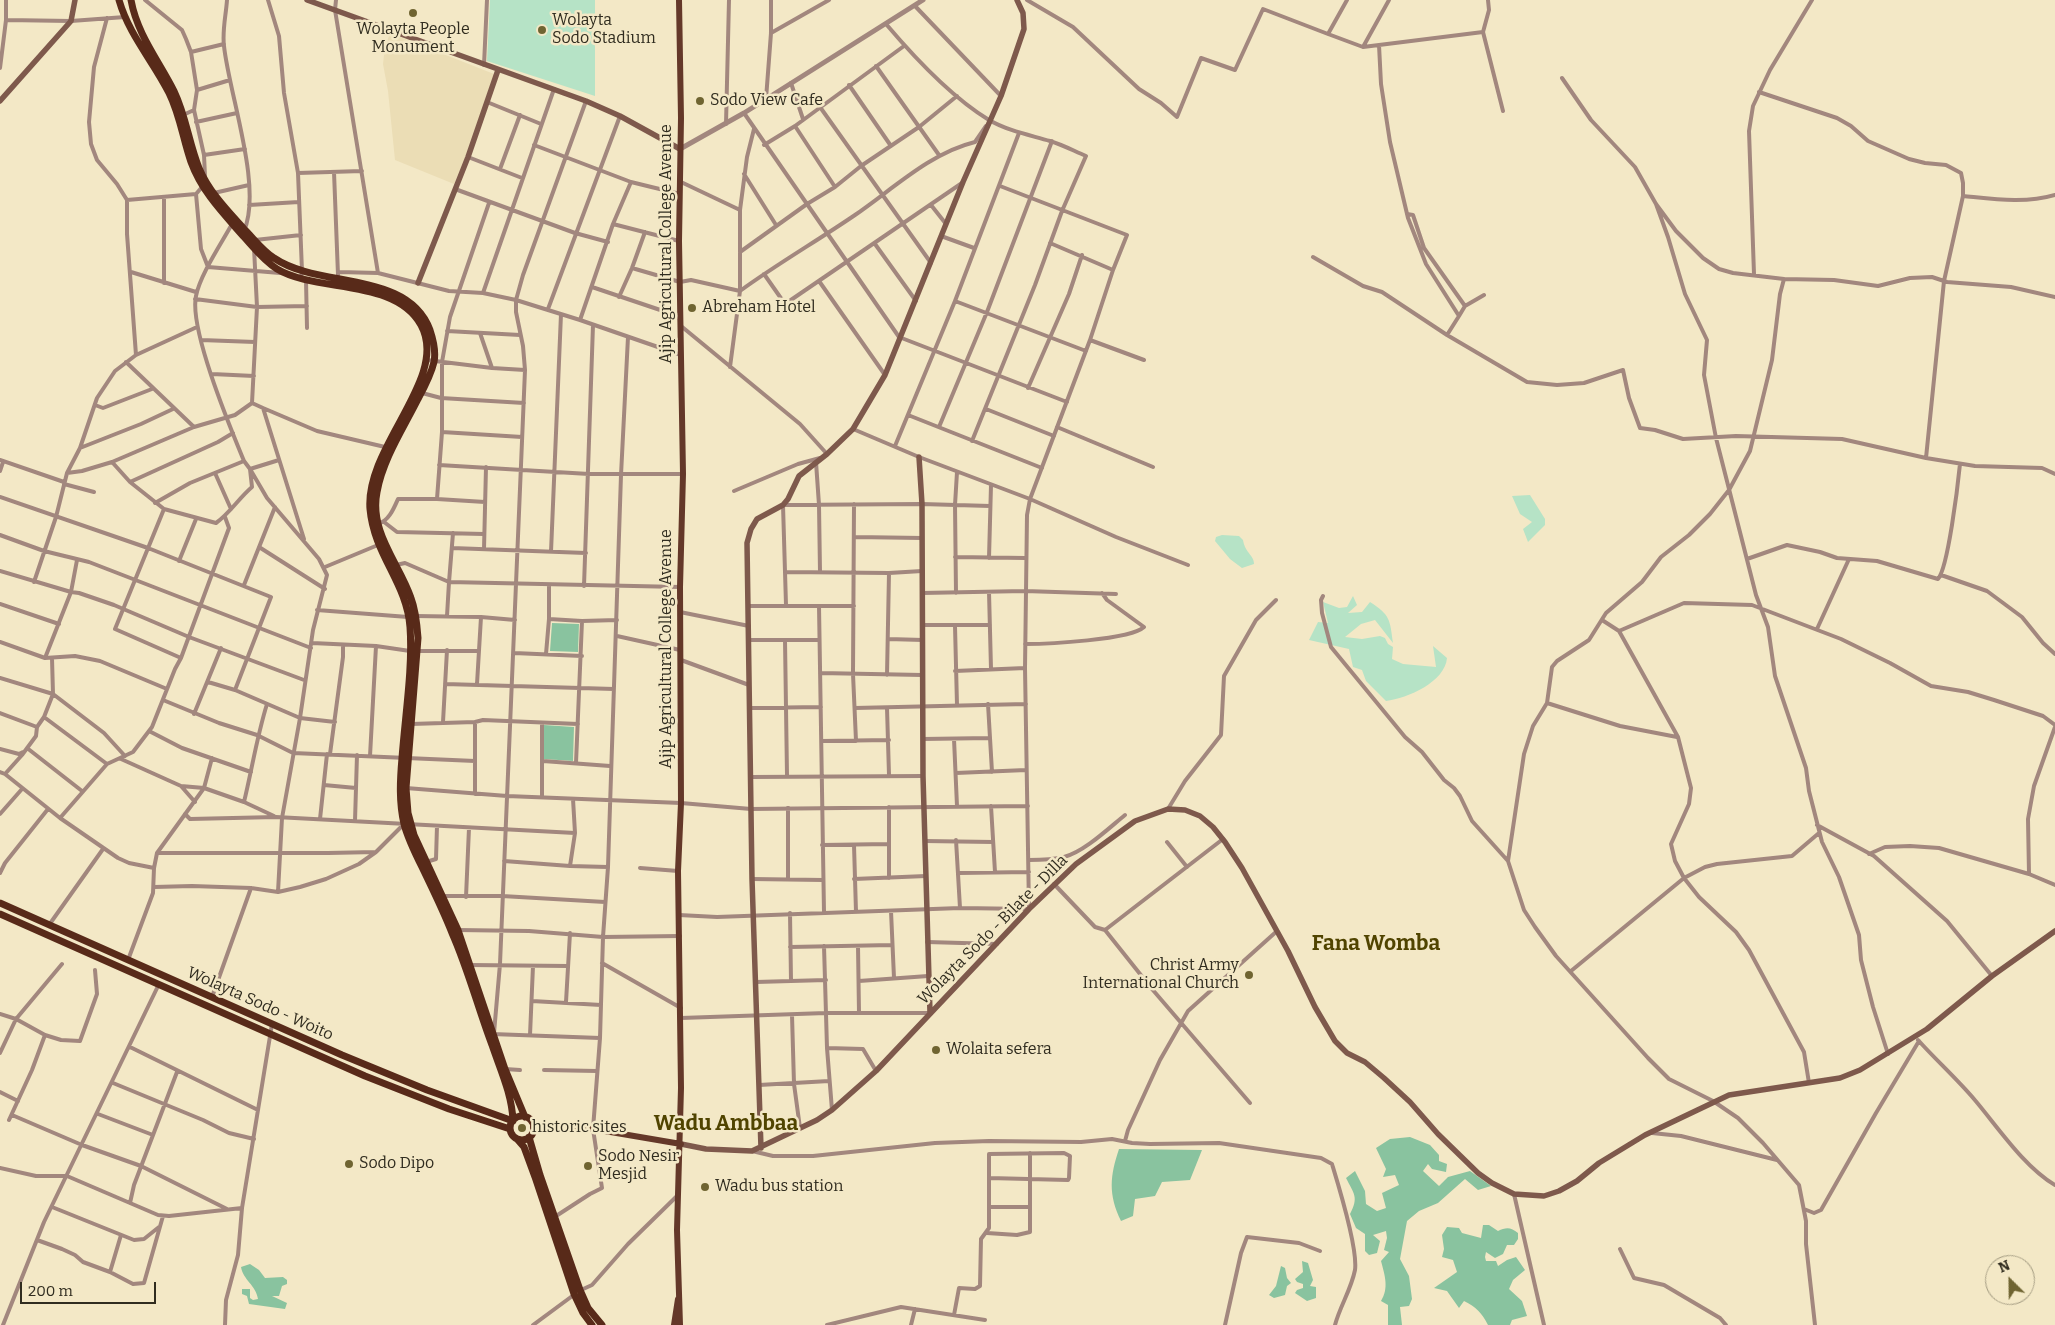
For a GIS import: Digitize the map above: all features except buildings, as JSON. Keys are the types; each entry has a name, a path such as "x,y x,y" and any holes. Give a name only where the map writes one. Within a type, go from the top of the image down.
{"highway":[{"path":"119,0 125,17 181,116"},
{"path":"130,0 133,15 143,37 169,81 204,183 232,224 255,240 272,258 303,276 338,276 395,293 415,306 422,314 430,330 434,362 421,393 387,460 376,494 383,541 411,597 418,638 413,651 405,758 408,838 453,935 525,1117"},
{"path":"204,183 254,248 268,262 285,273 392,299 402,305 420,323 434,362"},
{"path":"413,617 378,545 371,519 370,490 375,469 385,447 422,377 434,362"},
{"path":"413,651 411,724 400,796 408,824 458,930 470,966 510,1101 512,1121 510,1129 512,1135 517,1139 526,1154 553,1218"},
{"name":"Wolayta Sodo - Woito","path":"0,903 272,1024 427,1090 512,1121"},
{"name":"Wolayta Sodo - Woito","path":"0,914 364,1076 449,1110 510,1129"},
{"path":"512,1121 518,1117 525,1117 531,1121 533,1127 529,1137 540,1175 583,1312 592,1325"},
{"path":"517,1139 522,1140 529,1137"},
{"path":"577,1292 602,1325"}],"main road":[{"path":"0,101 71,21 75,0"},
{"path":"307,0 586,101 620,116 680,149"},
{"name":"Ajip Agricultural College Avenue","path":"678,1298 677,1230 681,1008 678,871 681,803 680,587 683,474 679,241 679,0"},
{"path":"761,1148 752,915 747,542 751,529 757,519 783,506 799,476 827,454 853,429 885,374 1001,96 1024,29 1023,13 1017,0"},
{"path":"418,283 468,157 498,70"},
{"path":"919,458 922,504 923,776 930,1013"},
{"name":"Wolayta Sodo - Bilate - Dilla","path":"680,1144 706,1150 752,1151 832,1110 876,1071 1029,909 1076,864 1120,831 1148,815 1168,809 1179,808 1200,816 1223,839 1242,868 1277,931 1335,1041 1347,1053 1365,1062 1397,1090 1478,1173 1492,1183 1514,1194 1544,1196 1559,1191 1577,1181 1599,1163 1650,1133 1728,1095 1840,1078 1860,1070 1917,1038 1992,976 2055,931"},
{"path":"533,1127 593,1129 680,1144"},
{"path":"674,1325 678,1298"},
{"path":"678,1298 680,1325"}],"street":[{"path":"0,68 6,20 6,0"},
{"path":"145,0 182,30 191,52 197,90 194,110 204,155 204,183 196,194 201,249 208,267"},
{"path":"227,0 224,44 245,149 249,185 249,205 243,232"},
{"path":"268,0 280,36 284,93 298,173 307,328"},
{"path":"336,0 335,10 378,273"},
{"path":"484,65 487,0"},
{"path":"726,124 729,0"},
{"path":"766,99 771,33 771,0"},
{"path":"771,33 829,0"},
{"path":"680,149 726,124 924,0"},
{"path":"1027,0 1073,27 1139,89 1161,103 1177,117 1201,58 1235,70 1263,9 1363,47 1483,32"},
{"path":"1328,34 1346,0"},
{"path":"1363,47 1389,0"},
{"path":"1488,0 1489,10 1483,32 1503,111"},
{"path":"1754,274 1749,131 1753,106 1770,70 1812,0"},
{"path":"915,6 1001,96"},
{"path":"6,20 71,21 125,17"},
{"path":"107,18 94,67 89,122 91,144 97,160 128,200 127,234 136,356"},
{"path":"886,24 904,46 957,96 990,120 1018,133 1052,141 1086,156 1062,211 1035,285 972,441"},
{"path":"191,52 224,44"},
{"path":"1379,45 1381,84 1390,142 1407,214 1426,264 1459,316"},
{"path":"764,145 795,126 904,46"},
{"path":"876,66 939,155"},
{"path":"1562,78 1591,120 1634,167 1656,204 1676,230 1708,262 1719,269 1733,273 1784,279 1834,280 1878,286 1923,276 1944,281 2011,287 2055,297"},
{"path":"197,90 230,80"},
{"path":"791,83 803,119"},
{"path":"849,86 891,146"},
{"path":"484,293 554,89"},
{"path":"1759,92 1836,118 1851,126 1868,141 1909,159 1925,163 1946,164 1961,173 1963,196 1944,281 1926,458"},
{"path":"740,252 776,225 835,187 861,166 919,127 957,96"},
{"path":"586,101 523,275 516,300 516,312 525,370 524,403 502,931 500,964 491,1034 600,1038"},
{"path":"487,102 541,124"},
{"path":"820,106 931,263"},
{"path":"181,116 194,110"},
{"path":"196,122 237,113"},
{"path":"744,113 764,145 899,337 966,362 998,377 1067,402"},
{"path":"500,169 520,115"},
{"path":"548,309 620,116"},
{"path":"632,268 680,282 690,280 740,291 939,155 955,147 975,142 990,120"},
{"path":"795,126 835,187"},
{"path":"730,367 740,291 740,210 744,174 754,129"},
{"path":"895,446 1000,186 1018,133"},
{"path":"939,427 987,312 1032,198 1052,141"},
{"path":"534,145 631,182 680,194"},
{"path":"204,155 245,149"},
{"path":"468,157 522,178"},
{"path":"334,172 338,276 378,273 448,291 458,290 484,293 516,300 548,309 681,356"},
{"path":"298,173 362,172"},
{"path":"744,174 776,225"},
{"path":"580,320 631,182"},
{"path":"680,182 740,210"},
{"path":"764,274 785,304 964,182"},
{"path":"214,194 249,185"},
{"path":"679,915 717,917 960,908 1029,909 1025,668 1027,515 1030,499 1086,351 1113,270 1127,235 1000,186"},
{"path":"455,189 543,222 608,242"},
{"path":"128,200 196,194"},
{"path":"1963,196 2019,200 2055,195"},
{"path":"164,197 164,283"},
{"path":"249,205 299,202"},
{"path":"437,499 442,432 441,398 434,362 447,331 458,290 489,203"},
{"path":"1656,204 1685,294 1707,340 1704,375 1716,438 1756,595 1768,627 1775,676 1806,768 1809,791 1822,842 1839,877 1859,935 1861,960 1888,1054"},
{"path":"931,205 946,224"},
{"path":"1407,214 1413,215 1424,248 1466,306"},
{"path":"232,224 196,292 197,327 244,461 268,498 325,567 328,575 317,610 282,818 278,892"},
{"path":"614,224 679,241"},
{"path":"619,297 632,268 644,232"},
{"path":"255,240 301,235"},
{"path":"942,236 974,248"},
{"path":"1050,243 1082,255 1113,270"},
{"path":"875,244 916,301"},
{"path":"66,473 82,471 112,462 194,428 242,412 252,403 257,307 254,248"},
{"path":"1028,388 1068,294 1082,255"},
{"path":"1313,257 1362,286 1382,292 1447,335 1527,382 1557,385 1584,383 1623,370 1629,398 1640,428 1655,430 1683,439 1736,436 1842,439 1960,464 2042,468 2055,474"},
{"path":"208,267 285,273"},
{"path":"131,272 196,292"},
{"path":"1508,861 1524,754 1533,726 1547,703 1550,674 1557,661 1582,646 1596,630 1606,613 1642,582 1661,557 1710,514 1730,490 1750,451 1772,360 1780,294 1784,279"},
{"path":"819,281 885,374"},
{"path":"592,287 681,317"},
{"path":"1447,335 1466,306 1484,295"},
{"path":"195,299 257,307 307,306"},
{"path":"955,300 1086,351"},
{"path":"551,552 560,314"},
{"path":"584,586 594,325"},
{"path":"681,326 800,424 827,454"},
{"path":"34,582 56,517 66,473 80,448 97,398 114,371 136,356 197,327"},
{"path":"447,331 520,335"},
{"path":"480,333 492,368"},
{"path":"553,1218 602,1188 593,1129 600,1038 603,937 611,801 610,766 617,636 621,474 628,337"},
{"path":"201,340 255,342"},
{"path":"1090,340 1144,360"},
{"path":"126,362 152,390 194,428"},
{"path":"434,362 525,370"},
{"path":"212,374 254,376"},
{"path":"95,404 103,408 152,390"},
{"path":"421,393 441,398 524,403"},
{"path":"252,403 316,431 385,447"},
{"path":"252,403 262,408 280,460 304,542"},
{"path":"80,448 173,409"},
{"path":"986,410 1054,436"},
{"path":"908,415 1042,468"},
{"path":"1057,427 1153,467"},
{"path":"853,429 919,458 1030,499 1116,537 1188,565"},
{"path":"442,432 522,437"},
{"path":"130,482 218,442 233,433"},
{"path":"734,491 798,464 822,458"},
{"path":"250,469 280,460"},
{"path":"0,471 2,461 94,492"},
{"path":"155,503 176,489 244,461"},
{"path":"112,462 130,482 164,509 216,523 225,517 252,486 250,469"},
{"path":"816,462 820,572"},
{"path":"1747,559 1786,545 1820,552 1837,558 1877,561 1938,580 1942,575 1953,518 1960,464"},
{"path":"440,465 589,474 683,474"},
{"path":"484,549 486,468"},
{"path":"956,592 955,505 958,472"},
{"path":"215,473 231,510"},
{"path":"989,558 991,486"},
{"path":"0,498 148,548 271,597 234,690"},
{"path":"484,534 397,532 381,523 398,499 485,502"},
{"path":"854,504 853,674 856,741"},
{"path":"786,606 783,506 922,504 990,506"},
{"path":"244,585 275,507"},
{"path":"164,509 134,578 124,610 115,629 181,658"},
{"path":"60,818 107,764 133,752 152,727 181,658 229,528 225,517"},
{"path":"179,561 196,519"},
{"path":"447,616 454,533"},
{"path":"0,535 44,551 89,562 134,578 311,646 376,646 413,651 479,651"},
{"path":"854,536 922,538"},
{"path":"325,567 378,545"},
{"path":"259,547 324,589"},
{"path":"452,548 586,554"},
{"path":"955,557 1025,558"},
{"path":"1817,629 1849,559"},
{"path":"45,658 71,592 76,560"},
{"path":"394,565 404,563 449,582 517,585 680,587"},
{"path":"0,571 79,593 304,680"},
{"path":"785,572 889,573 922,571"},
{"path":"887,675 889,573"},
{"path":"1942,575 1987,592 2022,617 2055,654"},
{"path":"546,654 550,619 549,585"},
{"path":"922,592 1025,591 1102,592 1116,594"},
{"path":"989,592 991,669"},
{"path":"1025,644 1063,642 1126,634 1140,631 1144,627 1107,600 1102,592"},
{"path":"1322,596 1320,600 1326,634 1336,655 1405,736 1422,752 1444,780 1454,788 1472,821 1508,861 1524,910 1551,948 1648,1058 1669,1079 1713,1101 1738,1118 1798,1184 1804,1209 1809,1283 1815,1325"},
{"path":"1168,809 1184,781 1221,735 1224,676 1256,620 1276,600"},
{"path":"1619,631 1684,603 1752,605 1817,629 1867,651 1930,686 1968,692 2043,716 2055,726 2033,794 2028,819 2029,874"},
{"path":"0,604 58,624"},
{"path":"749,606 854,606"},
{"path":"819,606 824,912"},
{"path":"317,610 413,617 482,617 515,620"},
{"path":"680,612 749,626"},
{"path":"477,684 482,617"},
{"path":"550,619 582,621 617,620"},
{"path":"1602,620 1619,631 1678,737 1691,788 1689,804 1671,844 1675,861 1684,878 1700,897 1736,932 1749,950 1804,1052 1808,1083"},
{"path":"576,763 582,621"},
{"path":"922,625 990,625"},
{"path":"955,626 957,705"},
{"path":"617,636 680,650"},
{"path":"888,639 923,640"},
{"path":"749,640 820,640"},
{"path":"785,640 788,776"},
{"path":"0,642 45,658 75,656 100,661 167,689"},
{"path":"320,819 335,722 343,646"},
{"path":"370,756 376,646"},
{"path":"194,714 221,648"},
{"path":"444,722 446,650"},
{"path":"514,653 582,656"},
{"path":"52,658 53,694 44,717 37,728 36,736 26,750 2,773 102,849 129,863 154,868"},
{"path":"680,659 749,685"},
{"path":"955,670 1025,668"},
{"path":"820,672 922,675"},
{"path":"0,678 53,694 104,733 125,756"},
{"path":"208,682 234,690 300,718 335,722"},
{"path":"445,684 614,689"},
{"path":"163,700 293,752 475,761"},
{"path":"1547,703 1620,726 1678,737"},
{"path":"244,802 257,736 267,704"},
{"path":"988,704 992,772"},
{"path":"855,708 1026,704"},
{"path":"749,708 821,707"},
{"path":"887,708 889,775"},
{"path":"0,713 37,728"},
{"path":"44,717 107,764"},
{"path":"411,724 475,722 483,720 578,724"},
{"path":"475,722 475,794"},
{"path":"542,723 542,797"},
{"path":"149,731 182,748 251,772"},
{"path":"923,739 990,738"},
{"path":"954,739 957,806"},
{"path":"822,741 889,740"},
{"path":"0,749 19,754 26,750"},
{"path":"26,750 82,791"},
{"path":"355,821 357,755"},
{"path":"128,960 153,893 157,853 204,788 212,758"},
{"path":"120,759 181,786 204,788 244,802 276,817"},
{"path":"543,761 610,766"},
{"path":"956,774 1026,770"},
{"path":"751,777 822,775 923,776"},
{"path":"324,785 356,788"},
{"path":"181,786 195,802"},
{"path":"406,788 507,796 681,803 751,809 1028,806"},
{"path":"0,814 22,789"},
{"path":"570,866 575,833 573,799"},
{"path":"991,806 994,872"},
{"path":"889,807 889,878"},
{"path":"0,873 5,863 48,808"},
{"path":"788,808 788,879"},
{"path":"186,814 190,819 207,820 276,817 575,833"},
{"path":"1029,860 1053,860 1066,857 1081,849 1125,815"},
{"path":"154,887 251,888 278,892 326,880 348,870 376,852 408,824"},
{"path":"1817,825 1869,854 1947,921 1992,976"},
{"path":"426,862 436,859 437,826"},
{"path":"466,897 469,828"},
{"path":"1571,971 1684,878 1704,867 1717,864 1792,856 1819,832"},
{"path":"1105,930 1223,839"},
{"path":"956,840 960,908"},
{"path":"925,841 993,842"},
{"path":"1167,842 1187,867"},
{"path":"822,845 888,844"},
{"path":"854,845 856,912"},
{"path":"1869,854 1885,847 1939,848 2029,874 2055,885"},
{"path":"49,925 102,849"},
{"path":"157,853 376,852"},
{"path":"504,861 608,867"},
{"path":"640,868 678,871"},
{"path":"959,872 1029,872"},
{"path":"854,879 926,876"},
{"path":"752,879 823,880"},
{"path":"1054,884 1095,927 1105,930 1152,989 1250,1102"},
{"path":"212,997 251,888"},
{"path":"442,896 502,896 605,902"},
{"path":"891,911 894,978"},
{"path":"790,913 791,981"},
{"path":"458,930 570,933 603,937 680,936"},
{"path":"1125,1142 1128,1130 1152,1077 1181,1021 1200,1000 1277,931"},
{"path":"566,1002 570,933"},
{"path":"927,942 997,944"},
{"path":"790,947 892,945"},
{"path":"824,946 827,1048 832,1110"},
{"path":"858,946 859,1013"},
{"path":"602,963 681,1008"},
{"path":"1,1050 16,1019 62,964"},
{"path":"470,966 500,964 568,966"},
{"path":"530,1035 533,966"},
{"path":"0,1014 16,1019 45,1035 61,1040 80,1041 97,994 95,970"},
{"path":"859,981 928,976"},
{"path":"756,982 826,980"},
{"path":"3,1325 52,1207 160,984"},
{"path":"532,1001 601,1005"},
{"path":"681,1018 826,1013 930,1013"},
{"path":"792,1015 794,1084 800,1128"},
{"path":"225,1325 226,1300 238,1255 242,1208 272,1024"},
{"path":"9,1120 32,1070 45,1035"},
{"path":"1804,1209 1814,1213 1821,1210 1917,1038 1970,1095 1999,1132 2042,1177 2055,1185"},
{"path":"130,1048 258,1110"},
{"path":"827,1048 863,1049 876,1071"},
{"path":"506,1069 520,1070"},
{"path":"544,1070 598,1071"},
{"path":"130,1203 134,1185 177,1072"},
{"path":"759,1085 829,1081"},
{"path":"113,1083 203,1120 229,1133 254,1139"},
{"path":"0,1092 18,1101"},
{"path":"98,1114 152,1135"},
{"path":"12,1115 82,1145 141,1166 227,1209"},
{"path":"1650,1133 1681,1136 1778,1160"},
{"path":"752,1151 773,1156 813,1156 935,1143 989,1141 1081,1142 1112,1139 1150,1144 1187,1142 1231,1144 1316,1157 1332,1164 1341,1192 1355,1264 1350,1289 1338,1312 1335,1325"},
{"path":"987,1233 989,1228 989,1178 990,1153 1064,1153 1070,1156 1068,1180 989,1178"},
{"path":"954,1315 959,1288 975,1289 980,1286 982,1236 987,1233 1029,1234 1030,1153"},
{"path":"0,1168 36,1176 67,1176 163,1216 242,1208"},
{"path":"1514,1194 1544,1325"},
{"path":"533,1325 577,1292 592,1285 628,1244 679,1195"},
{"path":"52,1207 134,1240 144,1239 161,1225"},
{"path":"989,1207 1030,1207"},
{"path":"37,1240 62,1248 83,1262 110,1272 133,1284 144,1283 163,1216"},
{"path":"110,1272 121,1235"},
{"path":"1225,1325 1241,1253 1247,1237 1300,1243 1320,1251"},
{"path":"1620,1249 1634,1278 1664,1285 1720,1318 1726,1325"},
{"path":"827,1325 894,1307 985,1320"},
{"path":"911,1325 915,1309"}],"shaded area":[{"path":"390,33 494,74 469,148 454,184 395,160 388,91 383,64 385,47"}],"green space":[{"name":"Wolayta Sodo Stadium","path":"490,0 595,0 595,96 487,61"},
{"path":"1530,495 1545,519 1545,525 1528,542 1523,529 1532,522 1520,514 1512,496"},
{"path":"1222,535 1239,536 1253,558 1254,564 1242,568 1230,559 1215,541 1216,537"},
{"path":"1353,596 1357,605 1348,613 1362,612 1370,602 1388,618 1393,643 1375,620 1361,624 1345,637 1362,639 1380,636 1385,638 1388,644 1393,647 1392,659 1403,664 1436,667 1433,646 1447,658 1445,667 1440,674 1433,681 1414,692 1386,701 1366,681 1362,670 1353,667 1349,649 1309,640 1318,622 1328,623 1323,602 1339,608 1347,607"},
{"path":"552,623 579,624 578,652 550,651"},
{"path":"544,725 574,727 573,761 544,759"},
{"path":"1410,1137 1430,1145 1439,1155 1439,1161 1447,1164 1446,1172 1432,1169 1428,1164 1423,1171 1439,1186 1448,1177 1470,1171 1491,1186 1478,1190 1465,1179 1438,1203 1419,1211 1407,1221 1400,1259 1409,1276 1412,1299 1409,1306 1400,1307 1402,1325 1388,1325 1388,1305 1381,1301 1386,1287 1381,1261 1389,1252 1384,1250 1387,1238 1386,1231 1373,1235 1380,1241 1377,1253 1369,1255 1365,1251 1365,1234 1356,1228 1350,1214 1355,1199 1346,1178 1355,1171 1365,1191 1366,1204 1377,1211 1386,1208 1382,1193 1399,1185 1395,1175 1383,1177 1386,1169 1376,1148 1390,1139"},
{"path":"1119,1149 1202,1150 1190,1180 1162,1182 1155,1196 1135,1199 1133,1216 1121,1221 1112,1193 1112,1177"},
{"path":"1483,1225 1489,1225 1498,1231 1506,1228 1518,1233 1518,1239 1514,1245 1507,1245 1503,1254 1495,1258 1486,1252 1485,1257 1486,1261 1496,1261 1498,1266 1516,1257 1525,1270 1513,1280 1509,1289 1522,1301 1527,1316 1512,1320 1510,1325 1488,1325 1481,1314 1472,1306 1464,1301 1459,1308 1447,1291 1434,1288 1457,1272 1453,1260 1442,1257 1444,1249 1442,1235 1447,1227 1459,1228 1462,1233 1481,1238"},
{"path":"1302,1261 1308,1263 1313,1280 1310,1286 1316,1287 1316,1298 1307,1301 1295,1293 1303,1288 1303,1284 1295,1279 1303,1272"},
{"path":"250,1264 259,1270 265,1278 283,1277 287,1280 287,1284 282,1286 279,1296 272,1296 287,1303 285,1309 249,1304 247,1296 242,1294 242,1289 250,1289 250,1298 253,1300 258,1299 257,1294 244,1276 241,1267"},
{"path":"1281,1266 1285,1268 1287,1278 1291,1283 1287,1286 1285,1295 1274,1298 1269,1295 1276,1286"}],"place":[{"name":"Wolayta People Monument","path":"413,13"},
{"name":"Wolayta Sodo Stadium","path":"542,30"},
{"name":"Sodo View Cafe","path":"700,101"},
{"name":"Abreham Hotel","path":"692,308"},
{"name":"Christ Army International Church","path":"1249,975"},
{"name":"Wolaita sefera","path":"936,1050"},
{"name":"historic sites","path":"522,1128"},
{"name":"Sodo Dipo","path":"349,1164"},
{"name":"Sodo Nesir Mesjid","path":"588,1166"},
{"name":"Wadu bus station","path":"705,1187"}],"district":[{"name":"Fana Womba","path":"1376,944"},
{"name":"Wadu Ambbaa","path":"726,1124"}]}
